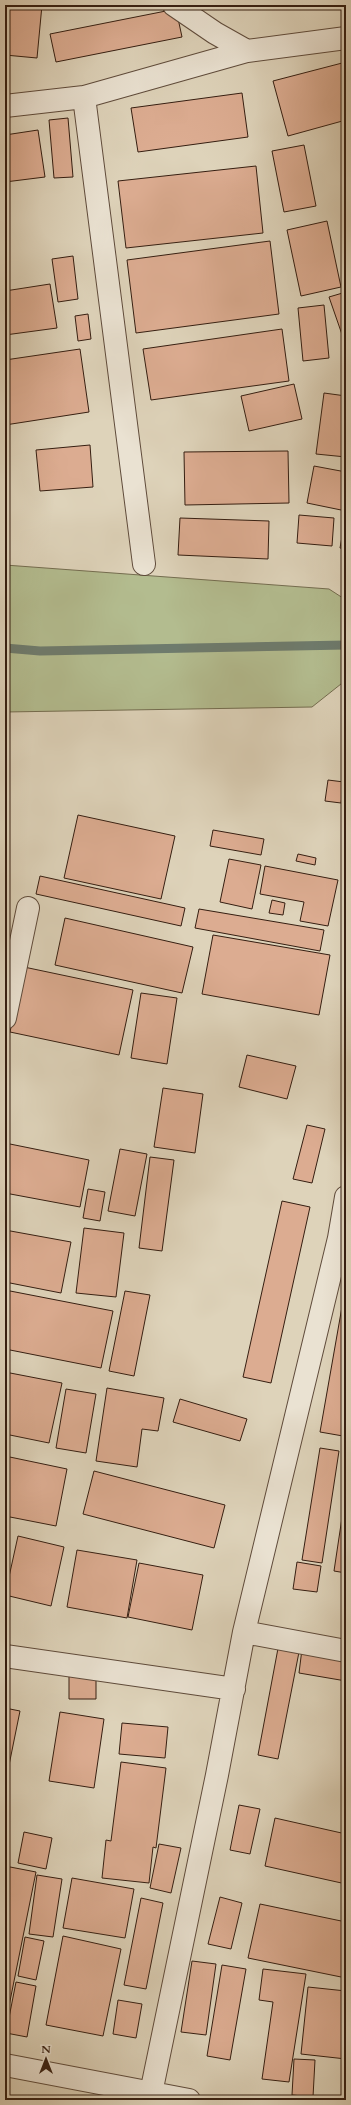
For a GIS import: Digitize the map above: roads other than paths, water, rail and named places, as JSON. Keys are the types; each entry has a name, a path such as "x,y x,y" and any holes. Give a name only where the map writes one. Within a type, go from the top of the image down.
{"street":[{"path":"174,5 215,33 246,51"},
{"path":"5,106 84,97 246,51 346,38"},
{"path":"84,97 144,564"},
{"path":"5,1018 28,908"},
{"path":"151,2092 234,1689 244,1632 343,1238 346,1197"},
{"path":"244,1632 346,1651"},
{"path":"5,1656 234,1689"},
{"path":"5,2065 189,2100"}],"waterway":[{"path":"5,648 40,651 346,645"}]}
